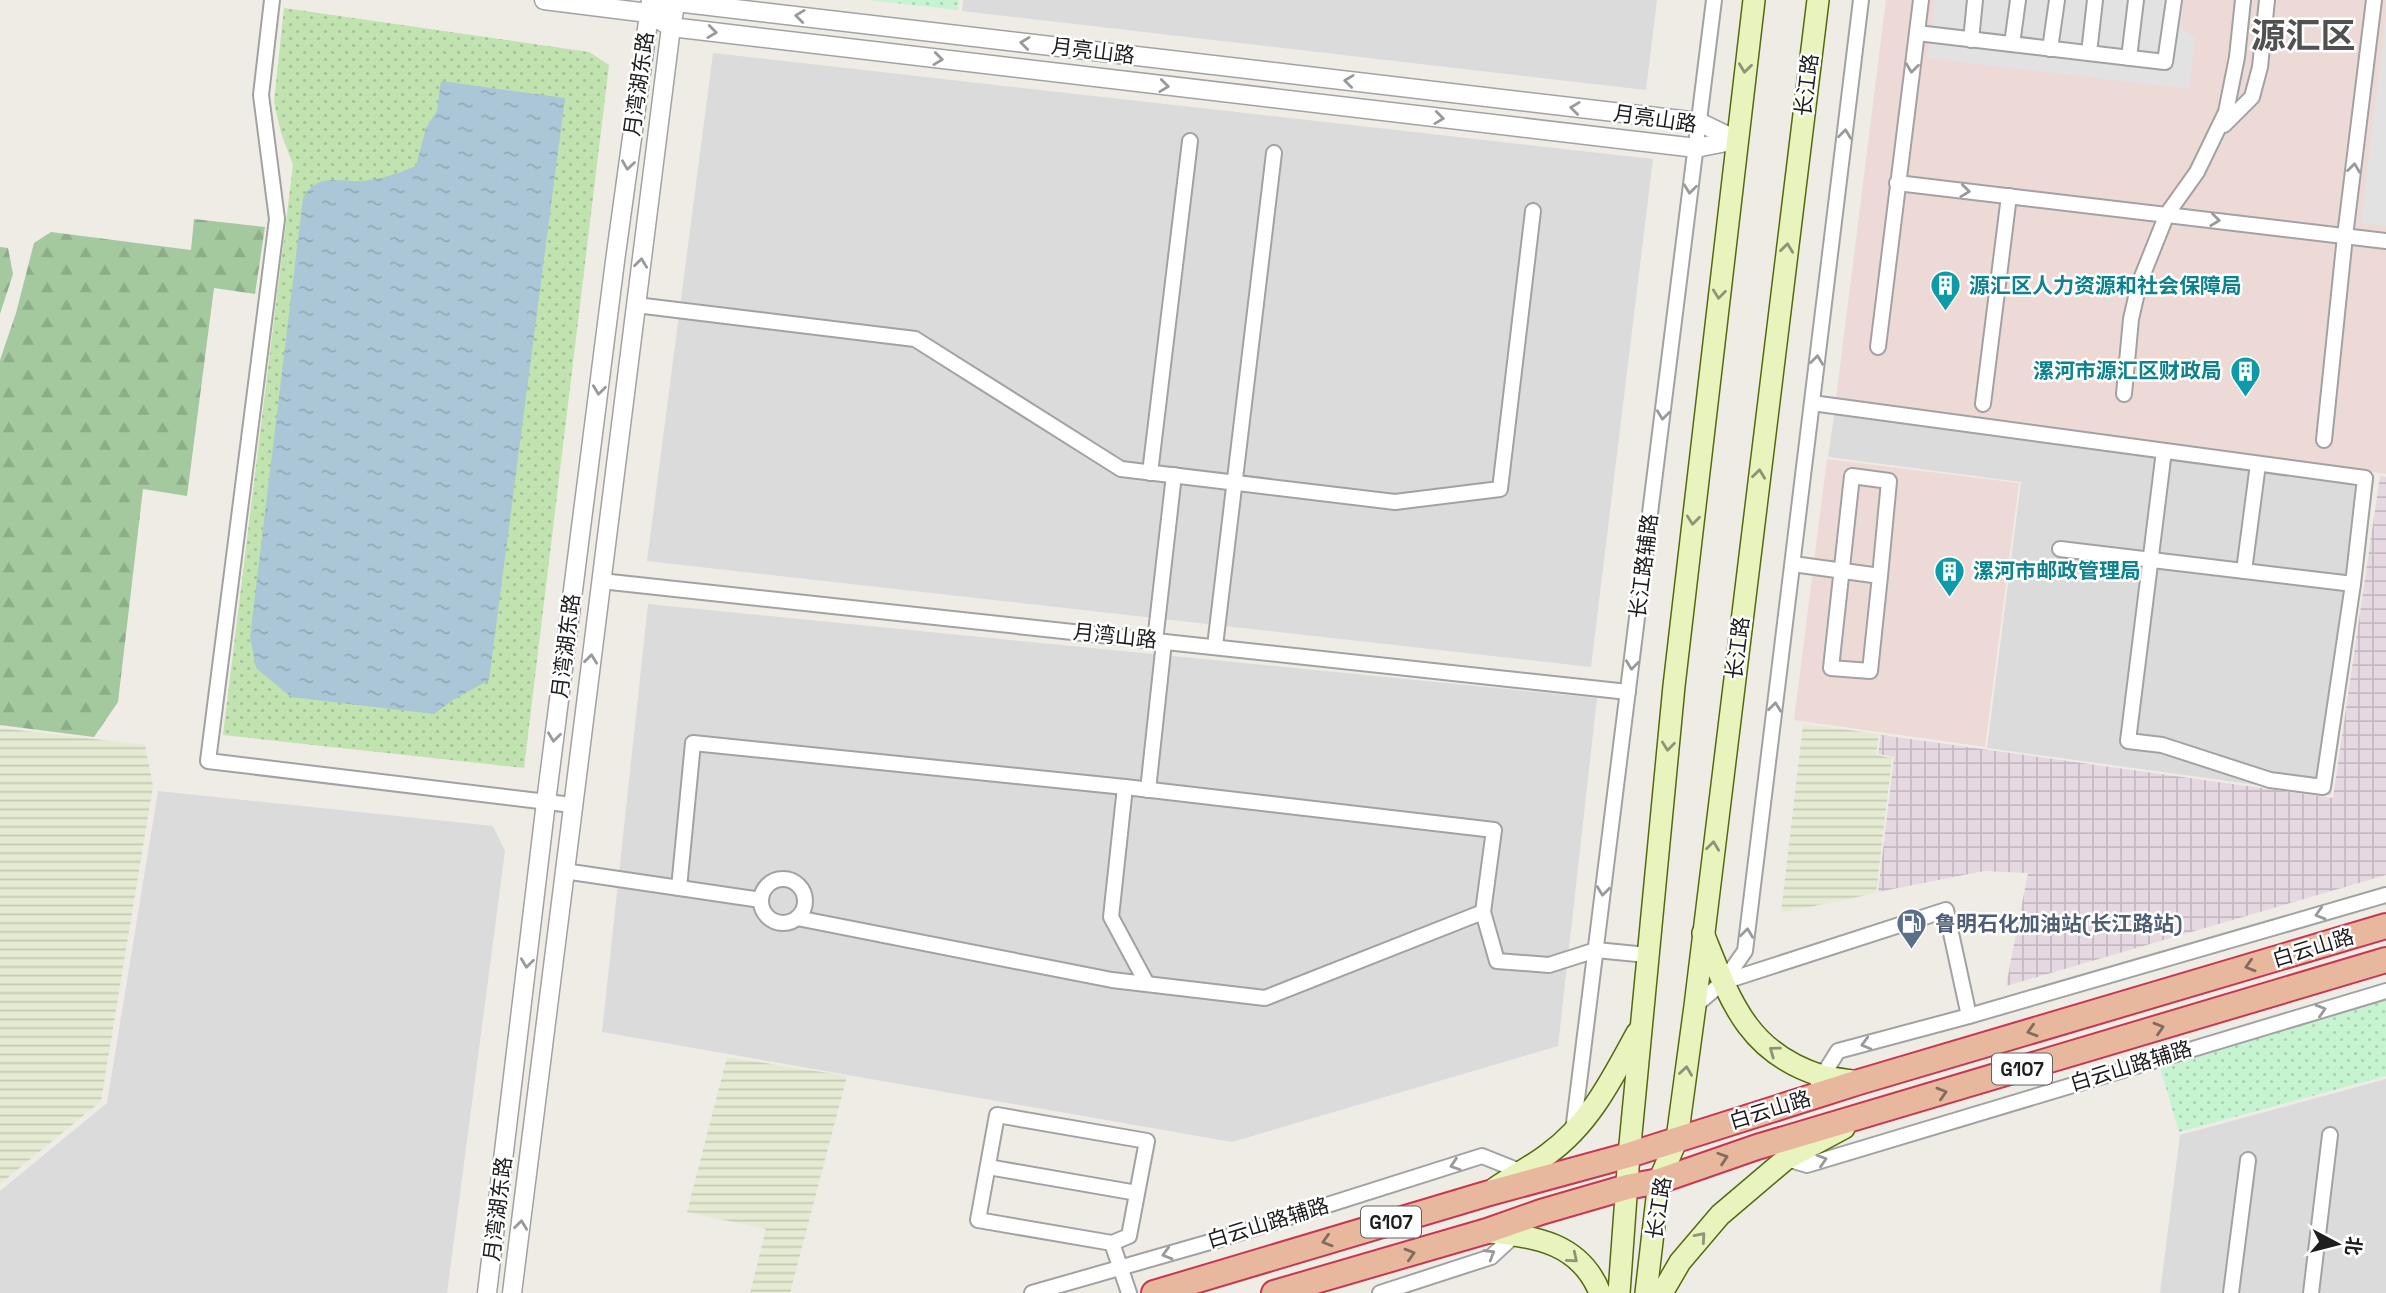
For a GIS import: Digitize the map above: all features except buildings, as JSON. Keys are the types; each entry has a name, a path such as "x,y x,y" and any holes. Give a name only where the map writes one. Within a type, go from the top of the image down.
{"highway":[{"name":"白云山路","path":"1154,1293 1486,1194 1531,1175 1629,1155 1859,1082 2386,926"},
{"name":"白云山路","path":"1274,1293 1626,1187 1659,1181 1757,1147 2386,960"}],"main road":[{"name":"长江路","path":"1614,1292 1674,686 1754,0"},
{"name":"长江路","path":"1650,1293 1659,1181 1677,1139 1695,1006 1702,931 1818,0"},
{"path":"1702,931 1734,1005 1756,1038 1788,1062 1823,1076 1859,1082"},
{"path":"1531,1175 1549,1154 1573,1133 1605,1092 1641,1025"},
{"path":"1650,1293 1720,1215 1786,1159 1867,1116"},
{"path":"1629,1155 1659,1181"},
{"path":"1487,1231 1551,1242 1575,1257 1595,1281 1614,1292"}],"street":[{"path":"272,0 261,95 277,219 208,761 572,805"},
{"name":"月亮山路","path":"544,0 650,7 676,1 1699,122 1736,140"},
{"name":"长江路辅路","path":"1573,1133 1714,0"},
{"path":"1695,1006 1723,982 1745,951 1861,0"},
{"path":"1878,347 1921,0"},
{"path":"1971,40 1975,0"},
{"path":"2012,44 2018,0"},
{"path":"2050,49 2057,0"},
{"path":"2089,53 2095,0"},
{"path":"2129,58 2136,0"},
{"path":"1917,33 2165,62 2174,0"},
{"path":"2124,394 2132,319 2139,284 2167,214 2197,172 2226,112 2237,57 2243,0"},
{"path":"2217,132 2252,97 2260,67 2267,0"},
{"path":"2324,440 2345,236 2374,0"},
{"name":"月湾湖东路","path":"512,1293 676,1"},
{"name":"月湾湖东路","path":"488,1293 546,802 650,7"},
{"name":"月亮山路","path":"650,7 671,27 1696,148 1736,140"},
{"path":"1150,472 1190,141"},
{"path":"1216,646 1274,153"},
{"path":"1897,183 2386,241"},
{"path":"1983,404 2009,196"},
{"path":"636,305 915,339 1121,469 1395,502 1500,489 1533,211"},
{"path":"1812,403 2365,478 2353,584 2323,787 2270,780 2162,745 2128,741 2164,451"},
{"path":"2244,571 2258,464"},
{"path":"1148,790 1174,475"},
{"path":"1852,476 1889,481 1880,576 1870,671 1832,668 1852,476"},
{"path":"2060,549 2353,584"},
{"path":"1793,564 1880,576"},
{"name":"月湾山路","path":"601,581 1628,692"},
{"path":"679,888 693,743 1125,787 1494,830 1483,912 1497,961 1549,965 1595,950 1647,955"},
{"path":"1125,787 1111,917 1147,984"},
{"path":"564,871 761,900"},
{"path":"797,918 806,899 799,886 793,881 779,879 766,886 761,900 762,907 770,919 784,923 797,918 1112,980 1265,998 1483,912"},
{"path":"1807,1099 1838,1051 1969,1016 2386,895"},
{"path":"1723,982 1946,910 1969,1016"},
{"name":"白云山路辅路","path":"1757,1147 1807,1164 2386,991"},
{"path":"997,1115 1147,1141 1137,1193 1129,1236 1112,1242 978,1220 997,1115"},
{"path":"2311,1293 2330,1135"},
{"name":"白云山路辅路","path":"1032,1293 1217,1240 1482,1156 1531,1175"},
{"path":"2231,1293 2248,1160"},
{"path":"988,1167 1137,1193"},
{"path":"1380,1293 1491,1257 1541,1212"},
{"path":"1112,1242 1129,1293"}],"shaded area":[{"path":"963,0 1657,0 1646,90 962,11"},
{"path":"1886,0 2386,0 2386,474 1836,399"},
{"path":"1935,0 2184,0 2181,28 2195,38 2189,89 1927,58"},
{"path":"2386,18 2386,226 2361,223"},
{"path":"713,53 1653,159 1591,667 647,561"},
{"path":"1836,402 2375,475 2331,795 1987,748 2021,482 1828,457"},
{"path":"1827,459 2019,483 1985,747 1794,720"},
{"path":"2380,476 2386,477 2386,875 2006,986 2028,873 1984,871 1878,892 1894,757 1878,754 1881,735 2333,798"},
{"path":"648,604 1597,698 1558,1046 1232,1142 602,1032"},
{"path":"158,791 493,826 505,851 447,1293 0,1293 0,1191 107,1103"},
{"path":"2386,1079 2386,1293 2160,1293 2180,1135"}],"green space":[{"path":"868,0 959,0 958,10"},
{"path":"284,8 589,52 609,65 524,768 223,735 293,165 281,133 274,102"},
{"path":"194,219 265,227 255,294 214,288 187,496 143,489 118,702 94,737 0,725 0,360 16,313 34,243 51,232 191,250"},
{"path":"0,247 8,248 13,274 0,314"},
{"path":"1803,724 1879,734 1876,755 1892,758 1876,893 1781,913"},
{"path":"0,728 145,745 153,786 101,1101 0,1184"},
{"path":"2386,1000 2386,1076 2179,1132 2159,1064"},
{"path":"727,1057 847,1076 790,1293 750,1293 766,1229 687,1212"}],"water":[{"path":"441,81 565,98 489,680 434,714 291,697 256,668 250,637 303,198 322,181 369,180 416,166 426,128 437,111"}],"place":[{"name":"源汇区人力资源和社会保障局","path":"1946,313"},
{"name":"漯河市源汇区财政局","path":"2245,398"},
{"name":"漯河市邮政管理局","path":"1950,598"},
{"name":"鲁明石化加油站(长江路站)","path":"1912,951"}],"district":[{"name":"源汇区","path":"2303,36"}]}
